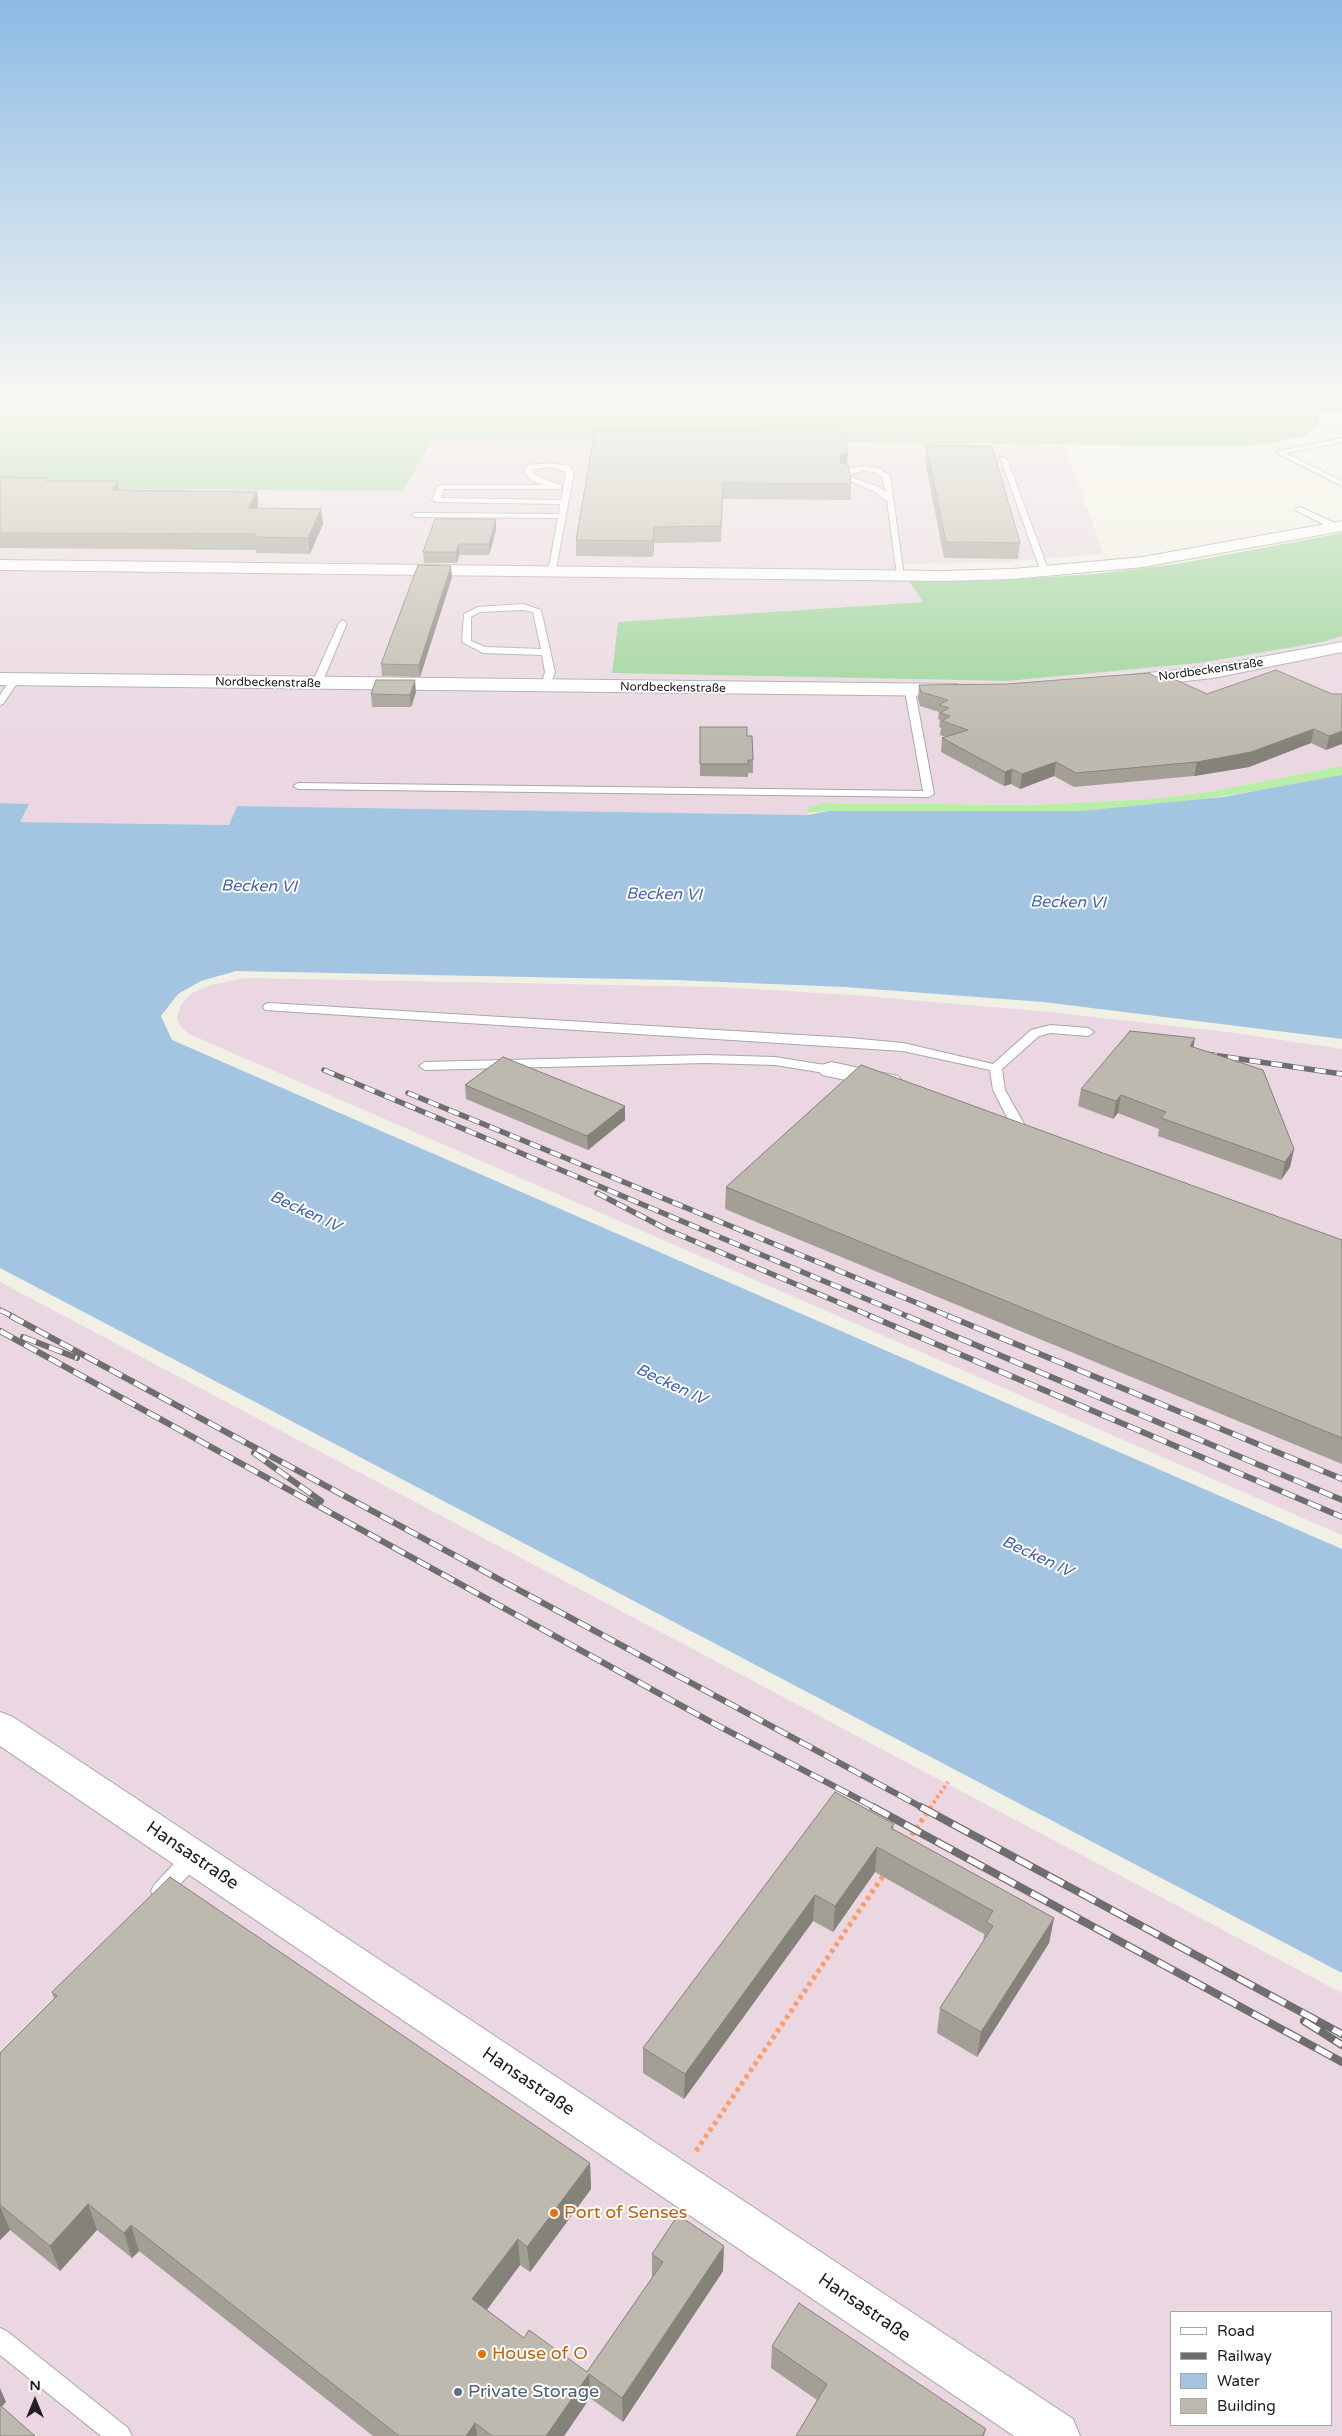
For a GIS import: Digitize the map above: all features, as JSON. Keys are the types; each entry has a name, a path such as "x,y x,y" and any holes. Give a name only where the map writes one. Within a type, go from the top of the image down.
{"street":[{"path":"0,565 900,575 1045,572 1143,562 1339,527"},
{"name":"Nordbeckenstraße","path":"1114,683 1213,672 1342,648"},
{"name":"Nordbeckenstraße","path":"9,681 910,691 976,690"},
{"path":"831,1070 886,1080 912,1090"},
{"path":"984,1117 1048,1140"},
{"name":"Hansastraße","path":"0,1727 1056,2436"}],"lane":[{"path":"514,516 561,516 552,572"},
{"path":"893,516 900,575"},
{"path":"1024,516 1045,572"},
{"path":"1314,516 1339,527"},
{"path":"546,652 483,650 466,642 466,616 478,610 523,607 537,610 546,652 550,672 546,686"},
{"path":"317,683 343,623"},
{"path":"0,702 9,681"},
{"path":"298,786 929,794 910,691"},
{"path":"269,1007 850,1042 903,1047 996,1068"},
{"path":"996,1068 1035,1034 1051,1029 1088,1032"},
{"path":"425,1066 706,1059 775,1061 831,1070"},
{"path":"996,1068 999,1090 1020,1130"},
{"path":"147,1905 193,1857"},
{"path":"0,2340 120,2436"}],"path":[{"path":"902,1849 948,1782"},
{"path":"675,2181 892,1864"}],"shaded area":[{"path":"0,516 1090,516 1104,554 1003,562 904,564 909,581 923,602 618,622 612,673 1008,681 1199,663 1323,642 1342,636 1342,766 1208,792 1150,799 1031,805 822,803 808,807 808,815 237,806 229,825 19,822 29,804 0,803"},
{"path":"245,978 718,987 853,995 1050,1012 1235,1033 1342,1049 1342,1535 189,1034 180,1026 177,1017 181,1005 190,994 210,985"},
{"path":"0,1282 1342,1993 1342,2436 0,2436"}],"green space":[{"path":"1342,533 1342,636 1323,642 1199,663 1008,681 612,673 618,622 923,602 909,581 989,581 1094,574 1177,564"},
{"path":"1342,766 1342,775 1318,781 1173,804 1081,811 829,811 808,813 808,807 822,803 1031,805 1150,799 1208,792"}],"water":[{"path":"1342,775 1342,1039 1043,1002 845,987 674,980 236,971 201,981 178,994 161,1016 172,1040 1342,1549 1342,1973 0,1268 0,803 29,804 20,822 229,825 237,806 807,815 829,811 1081,811 1223,797"}],"building":[{"path":"0,516 318,516 308,538 254,537 256,534 0,533"},
{"path":"580,516 721,516 721,526 654,527 653,541 576,540"},
{"path":"941,516 1012,516 1020,543 946,542"},
{"path":"435,519 496,519 489,544 459,544 456,552 423,552"},
{"path":"418,565 451,566 419,665 381,664"},
{"path":"1276,670 1332,694 1342,694 1342,731 1329,736 1314,729 1251,752 1197,762 1076,773 1056,762 1022,774 1012,769 1005,772 942,738 968,730 942,721 950,716 940,713 949,708 939,705 948,700 921,692 919,685 1007,684 1149,673 1156,677 1163,674 1207,694"},
{"path":"376,680 415,680 410,695 371,694"},
{"path":"700,727 747,727 747,736 752,736 753,760 748,760 748,764 700,764"},
{"path":"1130,1031 1195,1038 1190,1046 1263,1070 1294,1149 1285,1162 1161,1118 1166,1112 1121,1095 1116,1101 1081,1089"},
{"path":"503,1057 625,1106 587,1136 465,1085"},
{"path":"861,1065 1342,1240 1342,1438 726,1187"},
{"path":"835,1792 894,1824 891,1828 1054,1918 981,2032 940,2008 993,1926 986,1922 993,1911 877,1847 835,1906 815,1895 685,2074 643,2048"},
{"path":"170,1877 590,2163 527,2247 518,2239 472,2299 524,2338 529,2330 587,2372 663,2262 652,2254 678,2215 724,2246 622,2398 589,2374 546,2436 492,2436 475,2423 466,2436 399,2436 131,2225 124,2233 88,2204 50,2246 0,2205 0,2053 57,1996 52,1992"},
{"path":"799,2303 986,2429 982,2436 796,2436 827,2384 772,2346"},
{"path":"0,2405 35,2436 0,2436"}],"railway":[{"path":"1206,1054 1342,1074"},
{"path":"324,1070 909,1317"},
{"path":"408,1093 951,1317"},
{"path":"597,1193 668,1230 873,1317"},
{"path":"0,1310 14,1317"},
{"path":"11,1316 923,1808"},
{"path":"870,1316 1342,1517"},
{"path":"907,1316 1342,1500"},
{"path":"948,1316 1342,1479"},
{"path":"0,1331 711,1722 876,1808"},
{"path":"23,1337 77,1358"},
{"path":"254,1453 321,1501"},
{"path":"873,1807 1342,2062"},
{"path":"921,1807 1342,2034"},
{"path":"1304,2021 1342,2045"}],"place":[{"name":"Port of Senses","path":"554,2213"},
{"name":"House of O","path":"482,2354"},
{"name":"Private Storage","path":"458,2392"}],"water label":[{"name":"Becken VI","path":"259,887"},
{"name":"Becken VI","path":"664,895"},
{"name":"Becken VI","path":"1068,903"},
{"name":"Becken IV","path":"305,1212"},
{"name":"Becken IV","path":"671,1385"},
{"name":"Becken IV","path":"1037,1557"}]}
